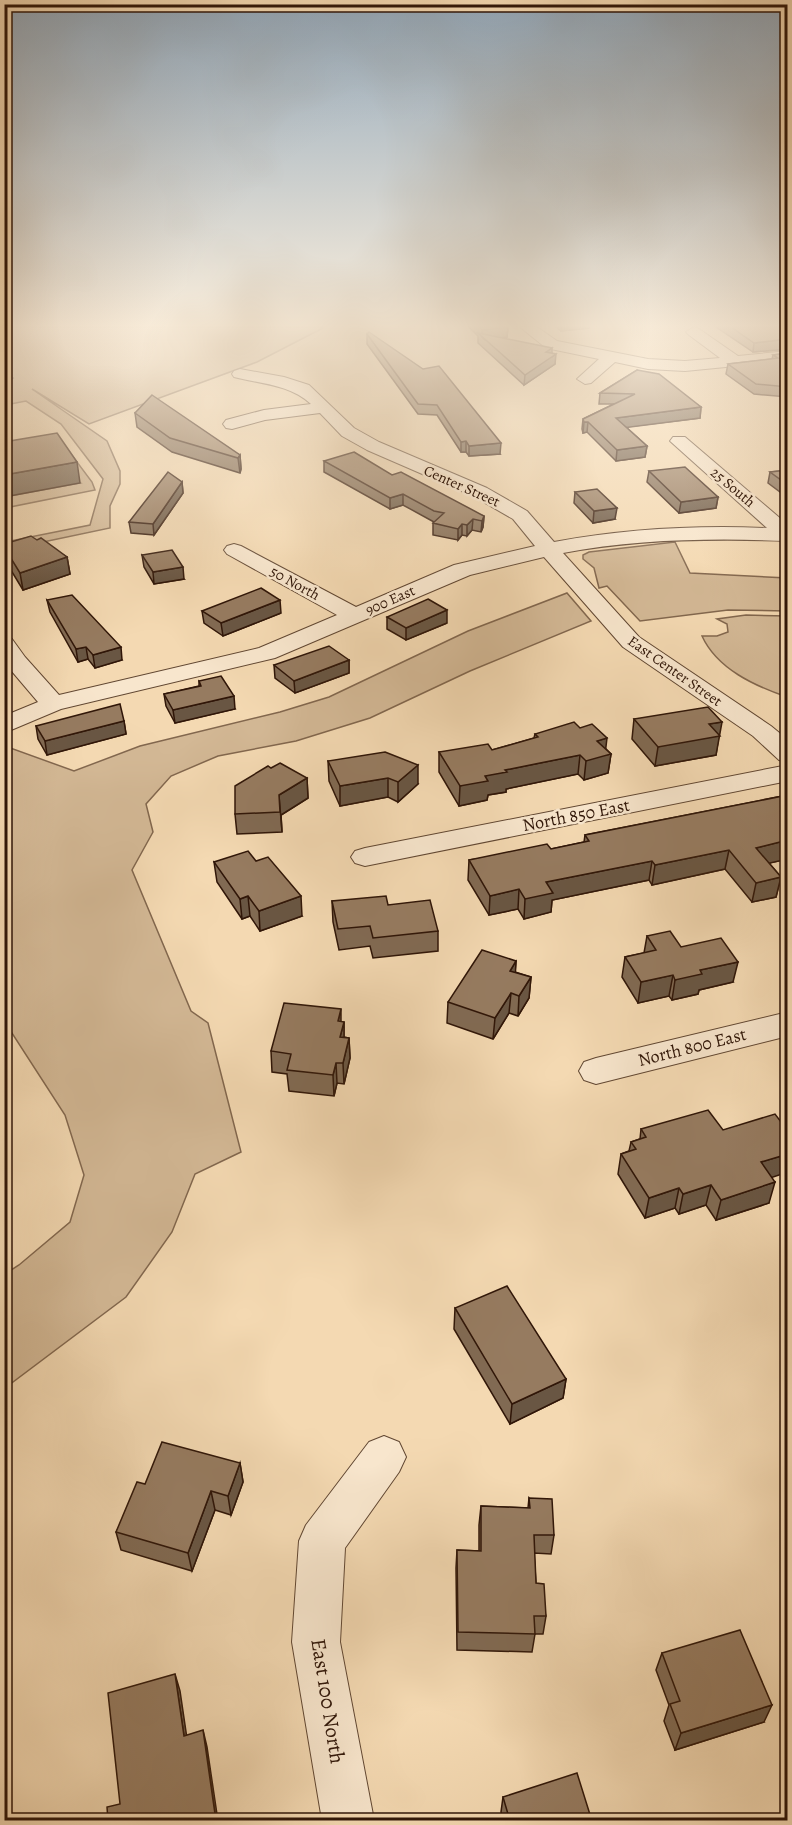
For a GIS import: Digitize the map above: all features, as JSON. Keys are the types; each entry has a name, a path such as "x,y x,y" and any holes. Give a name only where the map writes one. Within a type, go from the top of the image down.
{"street":[{"path":"232,424 264,414 280,412"},
{"name":"Center Street","path":"329,412 348,432 373,446 502,504 520,515 549,549"},
{"name":"25 South","path":"679,441 787,534"},
{"name":"900 East","path":"4,726 52,705 253,657 462,570 509,557 549,549 670,534 718,532 787,534"},
{"name":"East Center Street","path":"549,549 594,603 631,642 762,731 788,754"},
{"name":"50 North","path":"234,550 355,616"},
{"path":"4,644 9,654 52,705"},
{"name":"North 850 East","path":"365,857 788,772"},
{"name":"North 800 East","path":"596,1071 788,1023"},
{"name":"East 100 North","path":"348,1821 316,1642 321,1541 384,1457"}],"shaded area":[{"path":"43,412 65,412 107,441 120,471 120,484 110,506 110,528 5,550 5,542 90,525 103,479 61,424"},
{"path":"70,412 121,412 89,424"},
{"path":"65,446 92,482 95,490 5,508 4,497 80,483 5,456"},
{"path":"675,542 690,573 787,578 787,611 728,610 640,621 607,586 599,588 594,568 583,559 583,555 589,552"},
{"path":"567,593 591,621 470,671 370,718 296,741 218,756 171,776 146,804 153,832 132,870 191,1011 208,1023 241,1152 195,1174 172,1232 126,1297 5,1388 5,1274 70,1222 84,1175 65,1115 8,1027 5,1013 5,746 74,771 140,746 280,712 329,697 468,631"},
{"path":"746,615 787,616 787,697 738,675 717,658 702,636 717,636 728,632 727,624 717,619"}],"building":[{"path":"177,412 240,455 238,458 170,438 135,413"},
{"path":"442,412 476,412 501,443 469,446 466,441 461,442"},
{"path":"597,412 661,412 616,418 647,446 617,450 583,419"},
{"path":"57,433 77,462 4,475 4,442"},
{"path":"354,452 392,475 401,472 484,516 482,521 473,519 467,525 462,524 458,529 433,523 444,513 434,511 403,494 390,498 324,461"},
{"path":"685,467 718,497 681,502 649,471"},
{"path":"788,470 788,485 770,472"},
{"path":"168,472 182,482 153,524 129,522"},
{"path":"597,489 617,508 594,511 575,492"},
{"path":"31,536 37,540 41,538 67,557 20,573 4,544"},
{"path":"172,550 183,567 153,572 142,555"},
{"path":"261,588 280,600 221,623 202,611"},
{"path":"72,595 121,647 93,655 86,647 76,649 47,600"},
{"path":"428,599 447,610 406,628 387,617"},
{"path":"329,646 349,660 294,681 274,665"},
{"path":"221,676 234,696 173,710 164,694 201,686 199,681"},
{"path":"120,704 124,721 45,741 36,726"},
{"path":"708,707 722,722 709,724 720,736 658,747 634,719"},
{"path":"574,722 580,728 592,724 607,738 597,741 611,754 586,761 580,755 505,770 507,772 485,776 488,781 460,786 439,752 488,744 492,750 538,737 535,734"},
{"path":"385,752 418,765 398,782 388,778 340,786 328,761"},
{"path":"280,763 307,778 279,795 280,812 235,814 235,786 268,766 271,768"},
{"path":"788,795 788,840 756,848 781,877 756,883 729,850 655,865 652,861 546,882 553,893 525,899 519,889 490,896 469,860 547,844 551,849 589,841 585,835"},
{"path":"248,851 256,861 268,857 301,896 259,911 248,896 240,899 214,862"},
{"path":"386,896 388,905 430,900 438,931 373,938 370,926 338,929 332,901"},
{"path":"670,931 681,947 721,938 738,962 700,970 702,974 675,980 673,975 641,982 625,957 656,950 647,936"},
{"path":"482,950 516,961 510,971 531,977 519,996 511,993 495,1018 448,1002"},
{"path":"284,1003 341,1009 338,1021 344,1022 340,1037 349,1038 343,1063 336,1063 333,1075 287,1070 291,1054 271,1051"},
{"path":"708,1110 723,1130 775,1114 788,1131 788,1154 761,1162 775,1182 721,1200 711,1185 683,1194 679,1188 649,1198 621,1154 636,1149 631,1142 646,1137 641,1129"},
{"path":"507,1286 566,1379 512,1404 455,1308"},
{"path":"162,1442 240,1463 228,1496 211,1491 188,1553 116,1532 137,1482 145,1484"},
{"path":"529,1498 552,1499 554,1535 534,1535 536,1583 544,1584 546,1616 534,1616 535,1634 458,1632 457,1550 481,1551 481,1506 530,1508"},
{"path":"740,1630 772,1705 681,1733 670,1704 680,1701 662,1653"},
{"path":"175,1674 184,1736 203,1730 216,1821 108,1821 107,1807 120,1804 108,1693"},
{"path":"577,1773 592,1821 510,1821 503,1797"}]}
